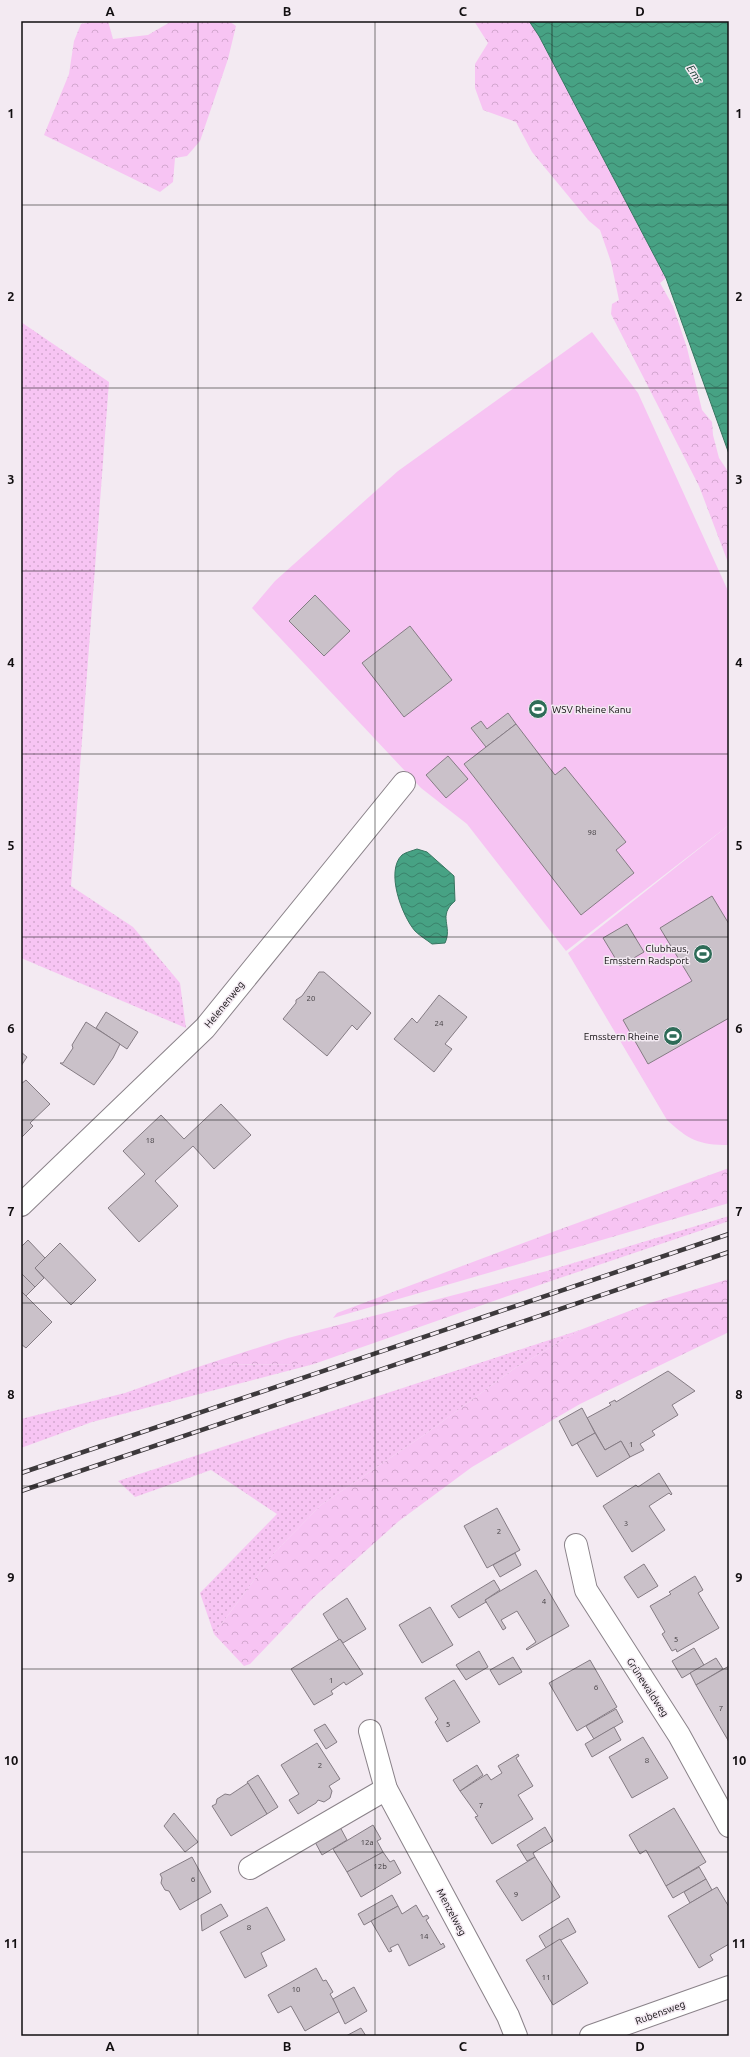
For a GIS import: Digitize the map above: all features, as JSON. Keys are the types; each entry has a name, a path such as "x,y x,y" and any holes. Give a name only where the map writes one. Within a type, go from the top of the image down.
{"street":[{"name":"Helenenweg","path":"21,1205 205,1028 404,784"},
{"name":"Grünewaldweg","path":"576,1545 586,1590 679,1735 729,1826"},
{"name":"Menzelweg","path":"370,1731 386,1789 504,2009 516,2036"},
{"path":"250,1868 386,1789"},
{"name":"Rubensweg","path":"591,2036 729,1987"}],"green space":[{"path":"95,21 108,21 113,39 148,35 172,21 229,21 236,26 228,59 200,141 187,156 175,158 173,182 160,192 44,135 69,74 74,41 81,24"},
{"path":"474,21 529,21 539,36 666,278 660,283 673,306 687,348 702,410 712,422 713,435 719,458 729,473 729,565 699,486 611,314 612,304 619,300 611,262 600,230 589,221 532,152 516,122 483,110 475,88 475,64 488,43"},
{"path":"21,322 109,382 71,886 133,927 180,983 186,1028 21,958"},
{"name":"WSV Rheine Kanu","path":"592,332 638,393 729,593 729,825 566,951 467,824 421,788 252,608 275,581 398,471"},
{"name":"Emsstern Rheine","path":"729,825 729,1145 718,1145 709,1144 688,1137 667,1120 568,953"},
{"path":"729,1168 729,1203 333,1318 337,1313"},
{"path":"729,1216 729,1221 551,1281 547,1271"},
{"path":"547,1271 551,1281 314,1364 204,1365 288,1338"},
{"path":"729,1279 729,1332 580,1404 472,1467 399,1521 313,1598 250,1664 244,1666 214,1634 275,1552 321,1505 424,1435 515,1368 580,1330 650,1303"},
{"path":"580,1330 515,1368 424,1435 321,1505 275,1552 214,1634 200,1593 277,1514 211,1470 135,1497 118,1481"},
{"path":"314,1364 92,1422 21,1448 21,1419 125,1393 204,1365"}],"water":[{"name":"Ems","path":"529,21 729,21 729,454 666,278 539,36"},
{"path":"417,849 427,852 454,876 455,901 450,906 446,916 447,937 445,943 432,944 415,931 405,915 397,893 395,872 397,862 402,855"}],"building":[{"path":"315,595 350,631 324,656 289,621"},
{"path":"410,626 452,680 404,717 362,663"},
{"path":"508,713 516,724 486,747 471,728 481,721 487,729"},
{"path":"516,724 555,775 565,767 626,842 616,850 634,873 581,915 464,764"},
{"path":"448,756 468,779 446,798 426,775"},
{"name":"Clubhaus, Emsstern Radsport","path":"712,896 729,924 729,1018 648,1064 623,1020 692,981 660,928"},
{"path":"627,924 644,952 620,966 603,938"},
{"path":"319,972 324,972 371,1013 357,1030 352,1025 327,1056 283,1019 296,1003 296,1000 302,996"},
{"path":"439,995 467,1017 445,1044 452,1049 434,1072 394,1039 412,1018 417,1023"},
{"path":"106,1012 138,1032 127,1049 96,1028"},
{"path":"86,1022 120,1044 113,1058 94,1085 60,1063 63,1063 73,1048 72,1045"},
{"path":"21,1052 27,1057 21,1066"},
{"path":"26,1080 50,1104 30,1123 33,1126 21,1138 21,1084"},
{"path":"221,1104 251,1135 214,1169 193,1146 155,1181 178,1206 139,1242 108,1208 145,1174 123,1151 161,1115 184,1139"},
{"path":"28,1240 45,1258 35,1268 44,1278 35,1287 21,1273 21,1247"},
{"path":"60,1243 96,1280 71,1305 35,1268"},
{"path":"21,1273 35,1287 26,1296 21,1291"},
{"path":"21,1291 52,1322 26,1348 21,1344"},
{"path":"668,1371 695,1391 672,1405 678,1415 652,1431 655,1435 640,1444 644,1450 630,1457 621,1441 605,1450 587,1418 611,1405 609,1403 615,1400 616,1402"},
{"path":"582,1408 595,1433 572,1446 559,1421"},
{"path":"595,1433 605,1450 621,1441 630,1457 597,1477 577,1443"},
{"path":"659,1473 672,1494 671,1495 669,1493 649,1506 665,1530 632,1552 603,1506 636,1485 638,1487"},
{"path":"497,1508 520,1550 487,1568 464,1526"},
{"path":"515,1553 521,1565 500,1577 493,1565"},
{"path":"644,1564 658,1586 638,1598 624,1577"},
{"path":"536,1570 569,1626 527,1650 526,1649 536,1642 517,1611 501,1620 506,1628 503,1630 485,1600"},
{"path":"695,1576 703,1590 698,1593 719,1628 677,1652 676,1649 672,1651 662,1634 665,1632 650,1606 671,1594 669,1592"},
{"path":"494,1580 500,1590 485,1600 486,1602 459,1618 451,1606"},
{"path":"347,1598 366,1629 343,1643 340,1639 339,1640 323,1614"},
{"path":"430,1607 453,1645 422,1663 399,1625"},
{"path":"340,1639 363,1674 346,1685 344,1682 331,1691 333,1694 314,1705 291,1669"},
{"path":"694,1648 704,1665 682,1678 672,1661"},
{"path":"479,1651 488,1667 466,1680 456,1665"},
{"path":"513,1657 522,1672 499,1685 490,1670"},
{"path":"716,1658 723,1669 696,1685 690,1673"},
{"path":"590,1660 617,1707 577,1731 549,1683"},
{"path":"729,1666 729,1742 696,1685"},
{"path":"454,1680 480,1722 447,1742 435,1722 438,1719 425,1698"},
{"path":"616,1709 623,1722 594,1739 586,1726"},
{"path":"325,1724 337,1742 326,1749 314,1730"},
{"path":"614,1727 621,1740 592,1757 585,1744"},
{"path":"643,1737 668,1778 632,1798 609,1757"},
{"path":"317,1743 340,1779 329,1786 332,1791 330,1798 324,1802 318,1800 316,1803 298,1814 289,1800 299,1794 281,1765"},
{"path":"518,1754 519,1756 516,1758 533,1786 518,1795 533,1819 492,1844 475,1817 478,1816 460,1791 487,1774 491,1780 502,1773 498,1766"},
{"path":"477,1765 483,1775 460,1791 453,1780"},
{"path":"258,1775 278,1807 267,1814 247,1782"},
{"path":"248,1783 267,1814 231,1836 212,1806 216,1804 217,1799 225,1794 230,1795"},
{"path":"674,1808 706,1862 666,1886 646,1850 640,1854 629,1835"},
{"path":"174,1813 198,1842 185,1852 164,1826"},
{"path":"373,1825 381,1839 377,1841 383,1852 347,1872 333,1849"},
{"path":"340,1827 347,1840 322,1855 315,1842"},
{"path":"545,1827 553,1841 533,1853 535,1857 527,1861 517,1845"},
{"path":"383,1852 390,1862 394,1860 401,1873 361,1897 347,1872"},
{"path":"192,1857 211,1892 180,1910 169,1891 165,1890 161,1883 162,1878 160,1874"},
{"path":"535,1857 560,1897 522,1921 496,1881"},
{"path":"699,1867 706,1879 673,1898 666,1886"},
{"path":"706,1879 712,1890 690,1903 684,1892"},
{"path":"717,1887 729,1907 729,1944 710,1955 713,1960 699,1968 668,1916"},
{"path":"392,1895 398,1906 364,1925 358,1914"},
{"path":"221,1904 228,1916 202,1931 201,1915"},
{"path":"416,1905 423,1917 427,1915 429,1918 426,1920 441,1945 443,1943 445,1947 409,1966 398,1944 390,1948 392,1951 389,1952 371,1921 398,1906 402,1914"},
{"path":"267,1907 285,1940 261,1953 267,1966 245,1978 220,1932"},
{"path":"568,1918 576,1932 546,1948 539,1936"},
{"path":"560,1939 588,1983 553,2005 526,1960"},
{"path":"316,1968 323,1981 326,1980 333,1992 330,1994 340,2011 305,2031 291,2006 278,2013 268,1995"},
{"path":"354,1987 367,2011 345,2024 333,1999"},
{"path":"361,2028 366,2036 346,2036"}],"railway":[{"path":"21,1473 729,1234"},
{"path":"21,1491 729,1252"}],"place":[{"name":"WSV Rheine Kanu","path":"538,709"},
{"name":"Clubhaus, Emsstern Radsport","path":"703,954"},
{"name":"Emsstern Rheine","path":"673,1036"}]}
